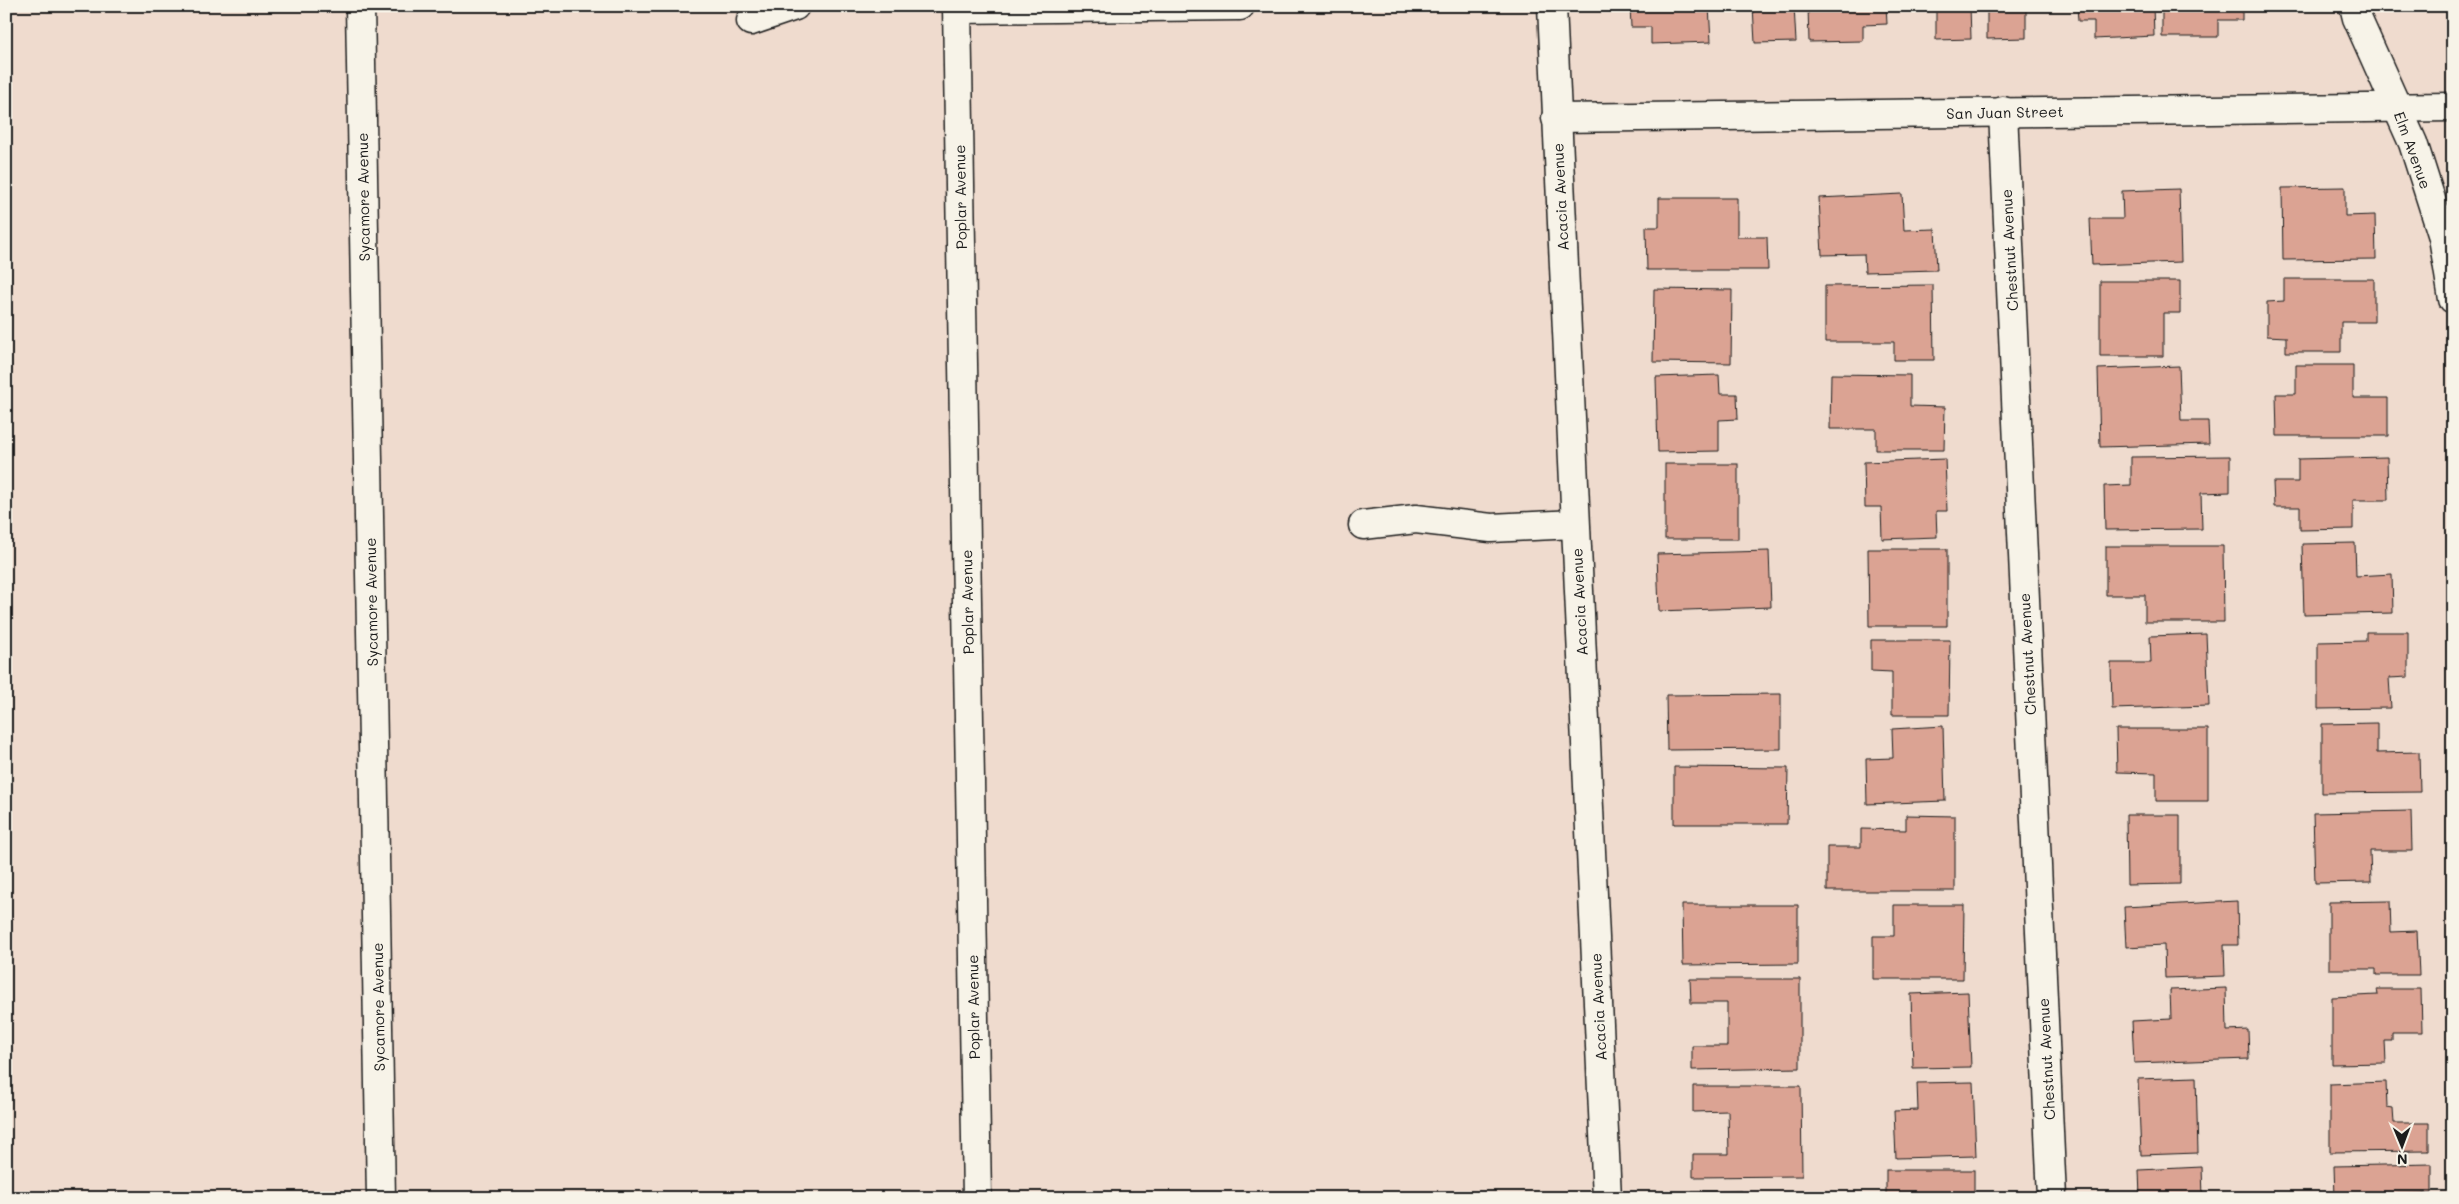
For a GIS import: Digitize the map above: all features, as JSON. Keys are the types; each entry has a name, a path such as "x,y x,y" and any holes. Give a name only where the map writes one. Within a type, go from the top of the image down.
{"street":[{"name":"Sycamore Avenue","path":"360,6 382,1198"},
{"path":"751,21 795,6"},
{"path":"957,8 1240,6"},
{"name":"Acacia Avenue","path":"1552,6 1607,1198"},
{"name":"Elm Avenue","path":"2354,6 2413,143 2443,236 2453,299"},
{"name":"Poplar Avenue","path":"957,8 976,1198"},
{"name":"San Juan Street","path":"1556,118 2002,111 2398,109 2453,107"},
{"name":"Chestnut Avenue","path":"2002,111 2052,1198"},
{"path":"1363,525 1416,519 1491,528 1575,524"}],"building":[{"path":"1630,6 1709,6 1711,42 1651,44 1651,27 1631,27"},
{"path":"1753,6 1794,6 1796,42 1755,43"},
{"path":"1808,6 1886,6 1887,24 1863,25 1863,41 1809,42"},
{"path":"1936,6 1970,6 1971,39 1936,40"},
{"path":"1987,6 2026,6 2026,38 1987,39"},
{"path":"2077,6 2153,6 2154,36 2094,39 2094,21 2078,21"},
{"path":"2162,6 2242,6 2242,20 2218,20 2218,37 2162,37"},
{"path":"2345,187 2345,216 2375,215 2376,259 2283,260 2282,188"},
{"path":"2179,189 2181,262 2092,265 2090,219 2123,219 2122,191"},
{"path":"1902,194 1904,230 1935,229 1937,270 1865,272 1864,254 1822,255 1819,198"},
{"path":"1659,198 1737,198 1737,237 1767,237 1768,270 1647,270 1646,227 1659,227"},
{"path":"2284,279 2374,279 2374,322 2341,322 2341,352 2286,352 2286,337 2267,336 2267,302 2284,301"},
{"path":"2100,281 2180,281 2180,313 2163,313 2163,356 2100,356"},
{"path":"1933,285 1934,360 1894,360 1894,342 1825,342 1825,286"},
{"path":"1654,289 1732,290 1731,363 1653,362"},
{"path":"2296,365 2353,365 2353,398 2388,398 2388,436 2277,436 2276,394 2296,394"},
{"path":"2179,366 2181,421 2208,421 2209,444 2100,447 2098,369"},
{"path":"1831,374 1910,375 1910,406 1945,407 1944,450 1876,450 1876,429 1830,429"},
{"path":"1719,375 1720,394 1737,394 1738,419 1719,420 1719,451 1658,452 1656,377"},
{"path":"2230,456 2230,492 2201,493 2202,529 2105,530 2104,486 2131,485 2131,457"},
{"path":"2387,457 2388,500 2353,500 2353,529 2300,530 2300,507 2274,507 2273,482 2298,482 2298,459"},
{"path":"1945,459 1947,511 1936,511 1937,537 1882,539 1881,507 1865,507 1864,462"},
{"path":"1665,464 1738,464 1738,539 1665,539"},
{"path":"2355,543 2356,576 2392,574 2393,613 2304,615 2302,544"},
{"path":"2106,546 2223,546 2224,622 2145,622 2145,595 2106,595"},
{"path":"1868,549 1947,549 1947,626 1869,626"},
{"path":"1769,551 1771,607 1659,611 1657,554"},
{"path":"2366,632 2408,632 2408,677 2389,678 2391,708 2318,709 2318,642 2366,641"},
{"path":"2206,634 2209,706 2112,709 2111,663 2151,663 2150,636"},
{"path":"1871,640 1950,640 1949,715 1892,715 1892,672 1871,671"},
{"path":"1781,694 1781,749 1667,750 1666,695"},
{"path":"2377,723 2377,753 2419,752 2420,792 2322,793 2322,724"},
{"path":"1943,726 1945,801 1867,804 1866,759 1893,758 1892,729"},
{"path":"2116,729 2208,729 2208,801 2156,801 2156,773 2117,772"},
{"path":"1674,767 1788,768 1787,824 1674,824"},
{"path":"2411,811 2412,851 2370,851 2371,882 2315,883 2313,813"},
{"path":"1906,815 1955,816 1955,891 1827,891 1827,847 1861,847 1861,829 1906,830"},
{"path":"2126,815 2180,815 2180,884 2127,885"},
{"path":"2237,901 2238,945 2224,945 2225,976 2165,978 2164,945 2126,947 2124,907"},
{"path":"2390,901 2391,932 2417,931 2419,975 2376,975 2376,969 2329,969 2329,902"},
{"path":"1682,905 1798,905 1798,964 1683,965"},
{"path":"1894,905 1964,905 1963,979 1873,979 1873,936 1894,936"},
{"path":"1690,979 1800,979 1800,1068 1692,1070 1692,1046 1727,1046 1727,1003 1691,1003"},
{"path":"2226,988 2227,1031 2248,1030 2249,1059 2134,1063 2132,1021 2171,1019 2170,990"},
{"path":"2377,989 2421,989 2422,1032 2392,1032 2392,1041 2385,1041 2386,1063 2332,1064 2332,997 2378,995"},
{"path":"1968,992 1971,1067 1913,1068 1911,994"},
{"path":"2196,1077 2198,1153 2141,1155 2138,1079"},
{"path":"1973,1082 1976,1156 1896,1158 1894,1111 1918,1110 1917,1083"},
{"path":"2386,1082 2387,1107 2393,1108 2394,1123 2429,1123 2429,1151 2330,1152 2330,1084"},
{"path":"1693,1086 1801,1086 1802,1176 1693,1177 1693,1154 1729,1154 1728,1111 1693,1112"},
{"path":"2432,1164 2432,1193 2396,1194 2397,1198 2335,1198 2334,1166"},
{"path":"2202,1167 2203,1198 2140,1198 2139,1170"},
{"path":"1886,1170 1974,1170 1974,1198 1886,1198"},
{"path":"1741,1191 1741,1198 1692,1198 1692,1192"}]}
